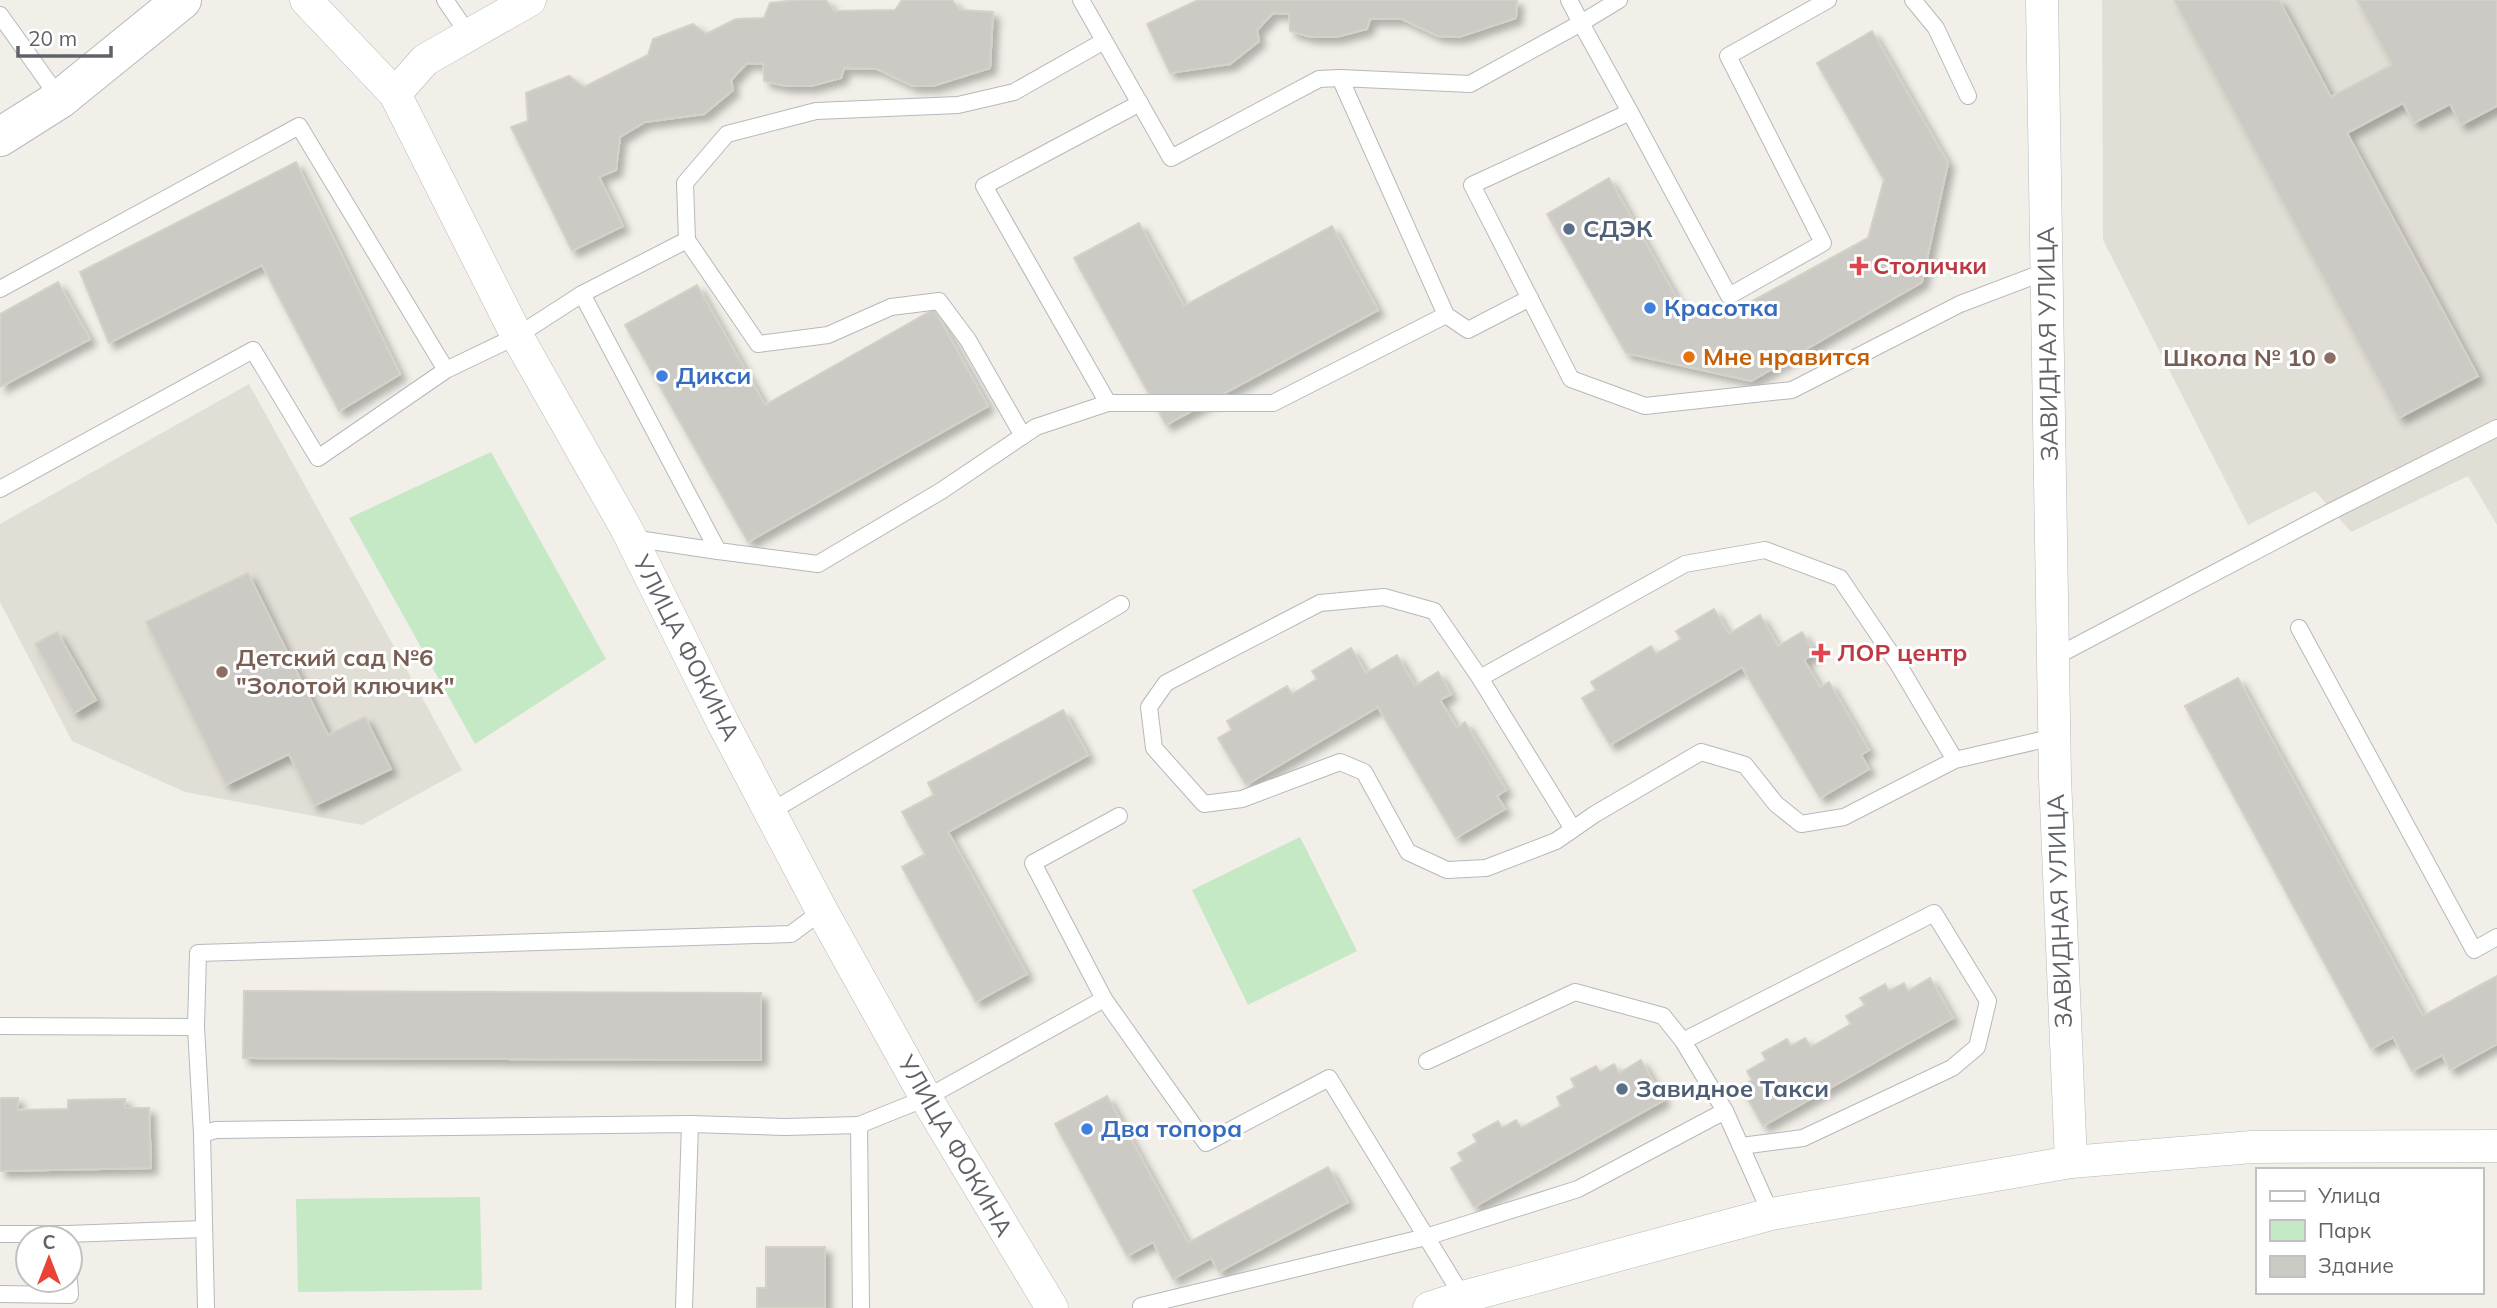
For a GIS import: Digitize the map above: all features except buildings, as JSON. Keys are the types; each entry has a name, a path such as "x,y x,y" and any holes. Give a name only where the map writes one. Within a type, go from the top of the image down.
{"street":[{"path":"0,137 60,99 182,0"},
{"name":"УЛИЦА ФОКИНА","path":"306,0 395,94 517,335 629,537 822,911 926,1098 1052,1308"},
{"path":"395,94 425,60 530,0"},
{"name":"ЗАВИДНАЯ УЛИЦА","path":"2042,0 2054,737 2071,1162"},
{"path":"1429,1308 1771,1214 2071,1162 2252,1147 2366,1155 2497,1146"}],"lane":[{"path":"445,0 469,35"},
{"path":"1081,0 1171,158 1319,79 1470,84 1619,0"},
{"path":"1569,0 1729,296 1823,243 1728,56 1803,6 1828,0"},
{"path":"1913,0 1936,28 1968,96"},
{"path":"0,15 60,99"},
{"path":"1023,436 968,340 939,301 891,307 828,335 758,344 687,240 685,183 727,134 816,111 958,105 1014,92 1104,41"},
{"path":"1340,79 1446,315 1468,330 1530,298"},
{"path":"1108,402 984,186 1139,103"},
{"path":"1630,112 1472,185 1571,379 1645,406 1792,390 1960,304 2047,271"},
{"path":"0,289 299,126 446,370"},
{"path":"0,489 253,350 318,458 446,370 517,335 582,294 687,240"},
{"path":"582,294 718,551"},
{"path":"629,537 818,564 942,491 1036,427 1108,402 1273,402 1446,315"},
{"path":"2053,657 2497,428"},
{"path":"1480,678 1685,564 1765,550 1840,578 1898,664 1955,760"},
{"path":"1573,829 1480,678 1434,611 1384,597 1320,603 1166,683 1149,708 1154,748 1204,804 1242,799 1340,762 1364,772 1408,852 1447,870 1486,868 1556,841 1595,814 1701,752 1745,765 1776,804 1801,824 1844,817 1955,760 2054,737"},
{"path":"770,811 1121,604"},
{"path":"2299,628 2474,950 2497,936"},
{"path":"1119,816 1033,863 1104,999 1206,1143 1328,1078 1463,1297"},
{"path":"206,1308 202,1134 196,1027 198,953 791,934 822,911"},
{"path":"1683,1041 1934,912 1987,1001 1977,1047 1952,1068 1804,1138 1741,1146"},
{"path":"1427,1061 1575,992 1663,1016 1683,1041 1725,1111 1771,1214"},
{"path":"202,1134 216,1130 690,1124 785,1127 859,1125 926,1098 1104,999"},
{"path":"0,1026 196,1027"},
{"path":"1141,1306 1426,1237 1578,1189 1725,1111"},
{"path":"684,1308 690,1124"},
{"path":"859,1125 861,1308"},
{"path":"84,1235 204,1229"},
{"path":"0,1294 34,1301 70,1294"}],"shaded area":[{"name":"Школа № 10","path":"2102,0 2497,0 2497,525 2468,476 2351,532 2315,491 2248,525 2103,240"},
{"name":"Детский сад №6 \"Золотой ключик\"","path":"249,384 462,770 362,825 185,792 72,741 0,602 0,524"}],"green space":[{"path":"491,452 606,659 475,744 349,518"},
{"path":"1300,837 1357,951 1248,1005 1192,890"},
{"path":"480,1197 482,1290 298,1292 296,1199"}],"place":[{"name":"СДЭК","path":"1569,229"},
{"name":"Столички","path":"1859,266"},
{"name":"Красотка","path":"1650,308"},
{"name":"Мне нравится","path":"1689,357"},
{"name":"Школа № 10","path":"2330,358"},
{"name":"Дикси","path":"662,376"},
{"name":"ЛОР центр","path":"1821,653"},
{"name":"Детский сад №6 \"Золотой ключик\"","path":"222,672"},
{"name":"Завидное Такси","path":"1622,1089"},
{"name":"Два топора","path":"1087,1129"}]}
